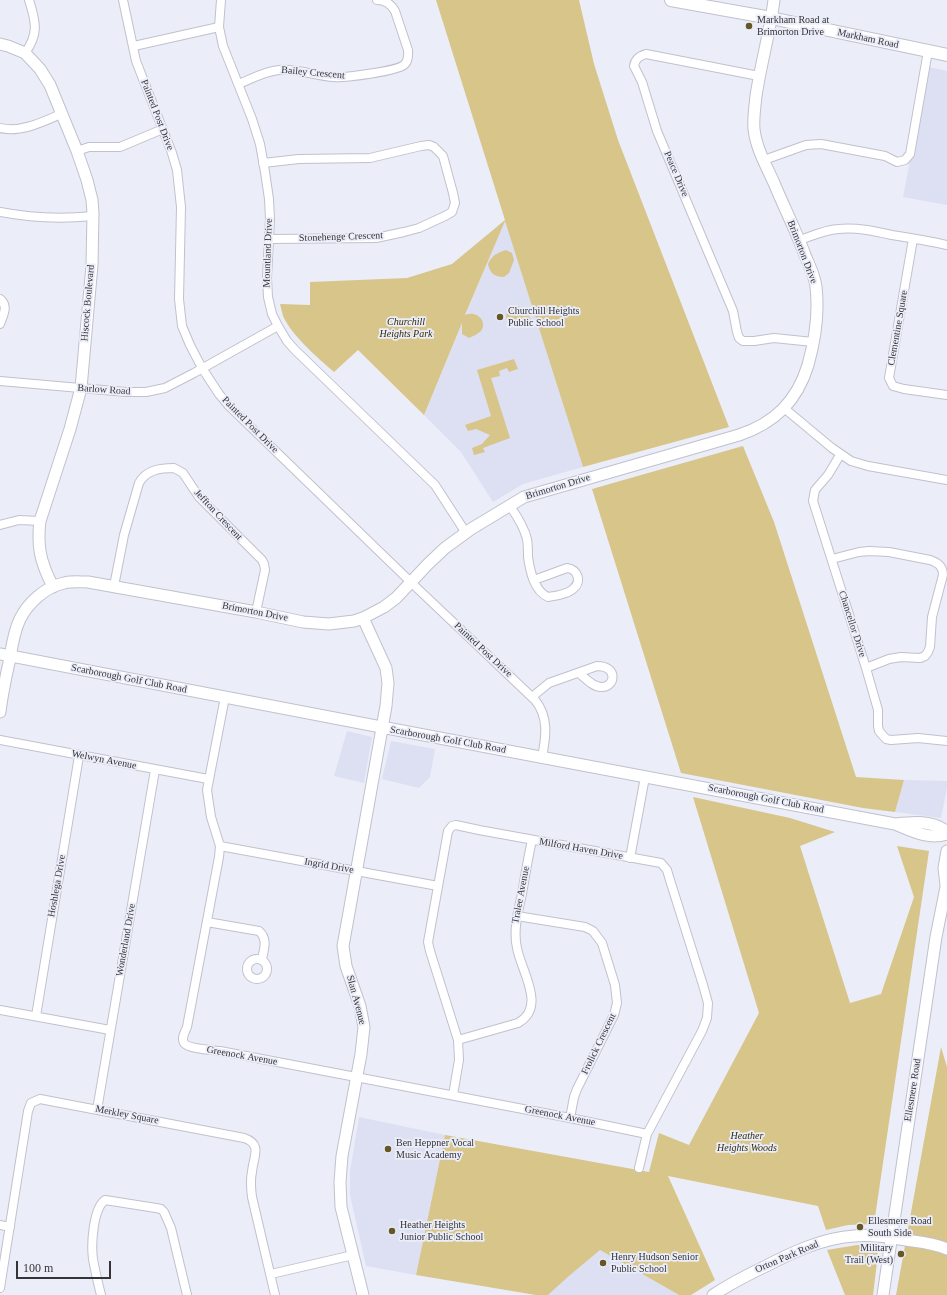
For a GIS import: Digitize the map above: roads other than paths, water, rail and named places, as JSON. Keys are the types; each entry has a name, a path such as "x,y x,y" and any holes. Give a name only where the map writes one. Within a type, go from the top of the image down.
{"main road":[{"name":"Markham Road","path":"671,0 771,18 947,55"}],"street":[{"path":"25,53 35,32 35,18 29,0"},
{"name":"Painted Post Drive","path":"123,0 136,60 163,129 174,162 181,208 179,299 182,326 202,368 219,394 229,406 410,582 532,697 542,710 546,728 542,757"},
{"name":"Mountland Drive","path":"221,0 219,27 223,46 239,84 260,144 269,207 270,239 267,264 267,285 271,308 278,326 287,341 295,350 435,485 466,533"},
{"name":"Bailey Crescent","path":"239,84 278,70 291,70 334,77 354,76 404,66 408,56 408,50 396,11 387,2 377,0"},
{"name":"Brimorton Drive","path":"0,712 5,655 16,629 25,611 38,597 53,587 75,581 88,582 316,623 340,624 364,618 384,607 396,598 445,548 466,533 524,497 739,435 770,420 784,408 797,392 802,382 809,360 817,320 816,286 811,270 800,240 759,149 754,128 754,112 759,76 774,0"},
{"path":"134,46 219,27"},
{"name":"Hiscock Boulevard","path":"0,44 25,53 40,69 50,85 77,151 92,200 92,265 81,388 70,429 40,521 38,532 38,549 53,587"},
{"path":"764,160 806,145 821,144 885,156 897,162 905,160 910,154 928,51"},
{"name":"Peace Drive","path":"759,76 646,54 636,59 634,66 642,82 657,131 733,311 739,338 748,342 774,338 813,342"},
{"path":"0,128 25,128 61,114"},
{"path":"77,151 89,147 120,147 163,129"},
{"name":"Stonehenge Crescent","path":"263,163 299,159 370,158 429,145 434,147 443,156 453,193 454,203 452,212 441,218 419,228 389,235 358,239 270,239"},
{"path":"0,212 20,216 44,218 93,216"},
{"path":"800,240 818,233 851,228 947,244"},
{"name":"Clementine Square","path":"913,239 889,378 893,386 947,395"},
{"path":"0,299 3,301 5,309 0,324"},
{"name":"Barlow Road","path":"0,381 126,392 146,392 166,388 278,326"},
{"path":"784,408 840,455 858,464 947,480"},
{"name":"Chancellor Drive","path":"840,455 828,475 815,490 813,501 866,668 878,710 879,731 882,736 891,740 918,738 947,741"},
{"name":"Jeffton Crescent","path":"114,586 124,535 142,477 155,470 174,468 183,473 199,497 262,560 265,570 256,612"},
{"path":"510,506 524,531 528,544 529,562 534,580 543,594 551,596 571,591 577,585 578,578 576,572 567,568 534,580"},
{"path":"0,525 19,520 40,521"},
{"path":"832,559 859,552 889,552 937,562 943,570 932,617 930,646 925,656 920,658 889,659 866,668"},
{"name":"Slan Avenue","path":"363,1295 341,1206 340,1182 342,1156 364,1039 364,1027 361,1012 346,966 343,946 386,706 388,683 386,668 364,618"},
{"name":"Scarborough Golf Club Road","path":"5,655 225,698 896,824 915,832 936,837 947,833"},
{"path":"532,697 549,683 579,673"},
{"name":"Greenock Avenue","path":"225,698 207,790 208,805 214,831 220,846 219,857 187,1027 183,1038 184,1043 198,1048 453,1095 647,1134"},
{"name":"Welwyn Avenue","path":"0,740 208,779"},
{"name":"Hoshlega Drive","path":"36,1016 79,756"},
{"name":"Wonderland Drive","path":"97,1110 155,770"},
{"path":"630,858 645,777"},
{"name":"Milford Haven Drive","path":"453,1095 459,1060 458,1040 428,942 448,831 452,826 462,826 661,864 667,870 703,985 708,1004 707,1018 702,1031 647,1134 638,1168"},
{"name":"Tralee Avenue","path":"458,1040 523,1020 531,1008 532,995 518,956 515,932 532,840"},
{"name":"Ingrid Drive","path":"220,846 438,886"},
{"name":"Ellesmere Road","path":"882,1295 892,1237 935,945 946,884 944,868 947,851"},
{"name":"Frolick Crescent","path":"517,916 585,927 593,931 602,942 615,985 617,1008 577,1089 570,1118"},
{"path":"207,922 259,931 265,940 262,959"},
{"path":"0,1010 110,1030"},
{"name":"Merkley Square","path":"0,1288 28,1111 31,1103 40,1099 244,1138 253,1142 256,1150 250,1184 275,1295"},
{"path":"101,1295 93,1259 92,1246 98,1210 102,1202 105,1200 161,1209 164,1212 171,1228 186,1295"},
{"path":"0,1225 10,1227"},
{"name":"Orton Park Road","path":"712,1295 738,1279 774,1261 806,1247 827,1240 856,1236 892,1237 934,1244 947,1248"},
{"path":"271,1274 353,1255"}],"place":[{"name":"Markham Road at Brimorton Drive","path":"749,26"},
{"name":"Churchill Heights Public School","path":"500,317"},
{"name":"Ben Heppner Vocal Music Academy","path":"388,1149"},
{"name":"Ellesmere Road South Side","path":"860,1227"},
{"name":"Heather Heights Junior Public School","path":"392,1231"},
{"name":"Military Trail (West)","path":"901,1254"},
{"name":"Henry Hudson Senior Public School","path":"603,1263"}],"park label":[{"name":"Churchill Heights Park","path":"406,328"},
{"name":"Heather Heights Woods","path":"747,1142"}]}
